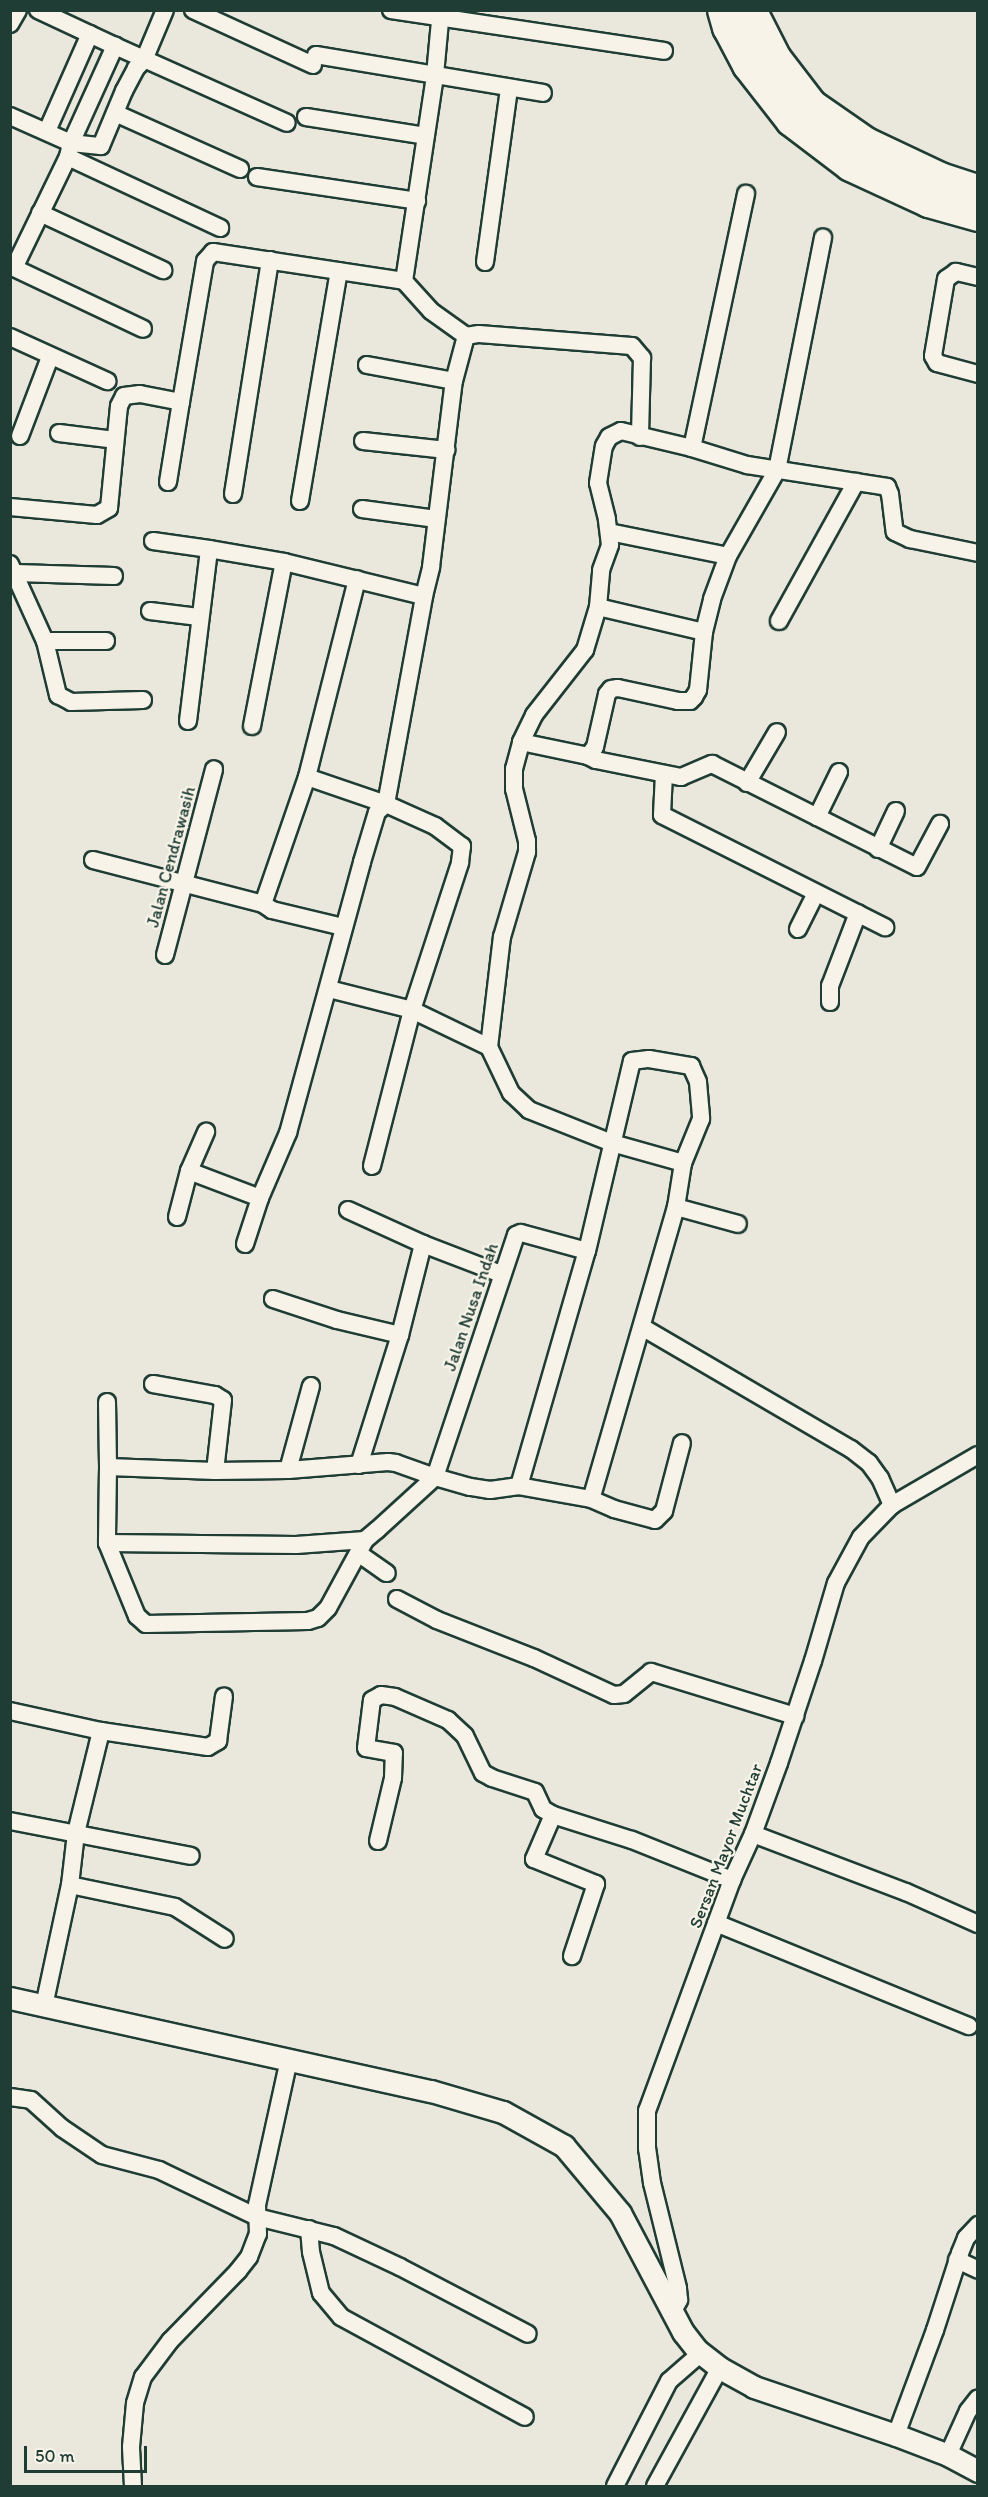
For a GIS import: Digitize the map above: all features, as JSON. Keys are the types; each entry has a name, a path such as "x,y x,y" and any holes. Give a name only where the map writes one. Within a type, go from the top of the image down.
{"highway":[{"path":"724,10 729,27 749,65 792,120 851,165 929,201 978,215"},
{"path":"750,10 775,58 812,106 866,144 940,179 978,191"}],"street":[{"path":"10,24 18,10"},
{"path":"70,150 101,146 136,68 144,60 165,10"},
{"path":"192,10 315,60 435,75 543,93"},
{"path":"391,10 442,15 664,51"},
{"path":"38,11 287,123"},
{"path":"404,281 442,15"},
{"path":"46,131 90,34"},
{"path":"115,46 70,150 12,268 143,329"},
{"path":"485,262 510,88"},
{"path":"115,113 240,169"},
{"path":"10,116 46,131 70,150 220,228"},
{"path":"306,117 426,135"},
{"path":"257,177 417,201"},
{"path":"692,448 746,194"},
{"path":"40,213 163,270"},
{"path":"588,756 595,747 607,694 611,689 618,688 678,701 690,701 698,690 704,632 712,599 728,556 777,470 824,237"},
{"path":"168,482 208,255 222,252 404,281 431,311 466,336 479,333 632,346 642,358 640,437"},
{"path":"233,494 270,260"},
{"path":"300,501 339,271"},
{"path":"978,277 956,272 946,279 933,356 937,363 978,374"},
{"path":"245,1244 288,1133 329,990 343,927 377,812 386,804 431,567 454,381 466,336"},
{"path":"10,337 107,381"},
{"path":"20,436 50,357"},
{"path":"366,365 454,381"},
{"path":"10,507 97,515 109,508 119,406 124,396 140,394 181,402"},
{"path":"683,1163 612,1143 528,1110 520,1104 500,1073 489,1047 502,937 527,852 527,841 514,789 514,770 521,742 534,715 585,650 598,607 601,570 610,545 598,483 604,446 609,437 621,431 692,448 747,465 886,488 889,490 895,532 910,538 978,553"},
{"path":"59,433 115,440"},
{"path":"363,441 447,450"},
{"path":"779,621 856,482"},
{"path":"362,509 436,519"},
{"path":"609,532 728,556"},
{"path":"153,541 284,562 424,596"},
{"path":"188,720 209,549"},
{"path":"252,726 284,562"},
{"path":"114,576 13,569 45,641 58,695 71,702 143,700"},
{"path":"263,904 307,777 357,579"},
{"path":"598,607 704,632"},
{"path":"150,611 199,617"},
{"path":"45,641 106,640"},
{"path":"747,783 777,732"},
{"path":"521,742 681,777 712,764 918,867 940,824"},
{"name":"Jalan Cendrawasih","path":"165,955 214,769"},
{"path":"817,817 839,772"},
{"path":"664,774 662,815 885,927"},
{"path":"307,777 386,804 435,826 462,846 460,863 412,1010 372,1166"},
{"path":"878,849 896,811"},
{"path":"93,860 263,904 272,910 343,927"},
{"path":"798,929 816,893"},
{"path":"830,1002 830,987 858,913"},
{"path":"329,990 412,1010 489,1047"},
{"path":"519,1486 587,1251 632,1061 649,1059 682,1063 691,1066 695,1074 701,1119 683,1163 676,1207 591,1499"},
{"path":"177,1217 189,1171 206,1132"},
{"path":"189,1171 261,1198"},
{"path":"676,1207 738,1224"},
{"path":"348,1209 423,1244 501,1274"},
{"name":"Jalan Nusa Indah","path":"435,1477 516,1234 521,1233 587,1251"},
{"path":"359,1465 400,1335 423,1244"},
{"path":"273,1299 337,1320 400,1335"},
{"path":"642,1327 851,1449 869,1463 880,1478 892,1505"},
{"path":"153,1384 215,1395 223,1400 215,1471"},
{"path":"288,1470 310,1386"},
{"path":"107,1402 107,1543 136,1616 151,1625 308,1621 318,1618 328,1608 361,1547 435,1477"},
{"path":"108,1467 215,1471 288,1470 396,1463 435,1477 490,1490 519,1486 591,1499 614,1509 656,1520 664,1511 682,1443"},
{"name":"Sersan Mayor Muchtar","path":"673,2311 679,2300 678,2288 652,2183 647,2149 647,2111 732,1880 753,1834 795,1716 836,1583 861,1538 892,1505 977,1457"},
{"path":"107,1543 361,1547 381,1568"},
{"path":"397,1599 437,1620 534,1658 614,1695 624,1694 651,1672 795,1716"},
{"path":"378,1841 393,1778 394,1753 366,1748 372,1700 381,1695 394,1697 447,1720 465,1736 483,1773 535,1792 543,1809 553,1815 632,1840 732,1880"},
{"path":"10,1711 101,1731 208,1747 218,1741 224,1696"},
{"path":"44,2006 70,1885 76,1833 101,1731"},
{"path":"553,1815 534,1860 596,1884 572,1956"},
{"path":"10,1821 191,1856"},
{"path":"753,1834 906,1892 978,1924"},
{"path":"70,1885 175,1906 225,1939"},
{"path":"716,1923 969,2026"},
{"path":"10,1998 431,2091 503,2112 564,2146 620,2213 683,2332 701,2353 720,2368 754,2387 896,2435 948,2455 978,2471"},
{"path":"133,2487 130,2447 135,2403 143,2377 170,2341 249,2257 258,2234 257,2205 289,2060"},
{"path":"10,2097 31,2100 62,2128 102,2155 159,2170 213,2193 257,2217 334,2236 400,2267 528,2334"},
{"path":"896,2435 932,2340 957,2260 966,2238 978,2224"},
{"path":"309,2229 310,2253 321,2293 341,2317 525,2417"},
{"path":"957,2260 978,2270"},
{"path":"615,2487 669,2381 701,2353"},
{"path":"655,2487 720,2368"},
{"path":"948,2455 968,2411 978,2398"}]}
